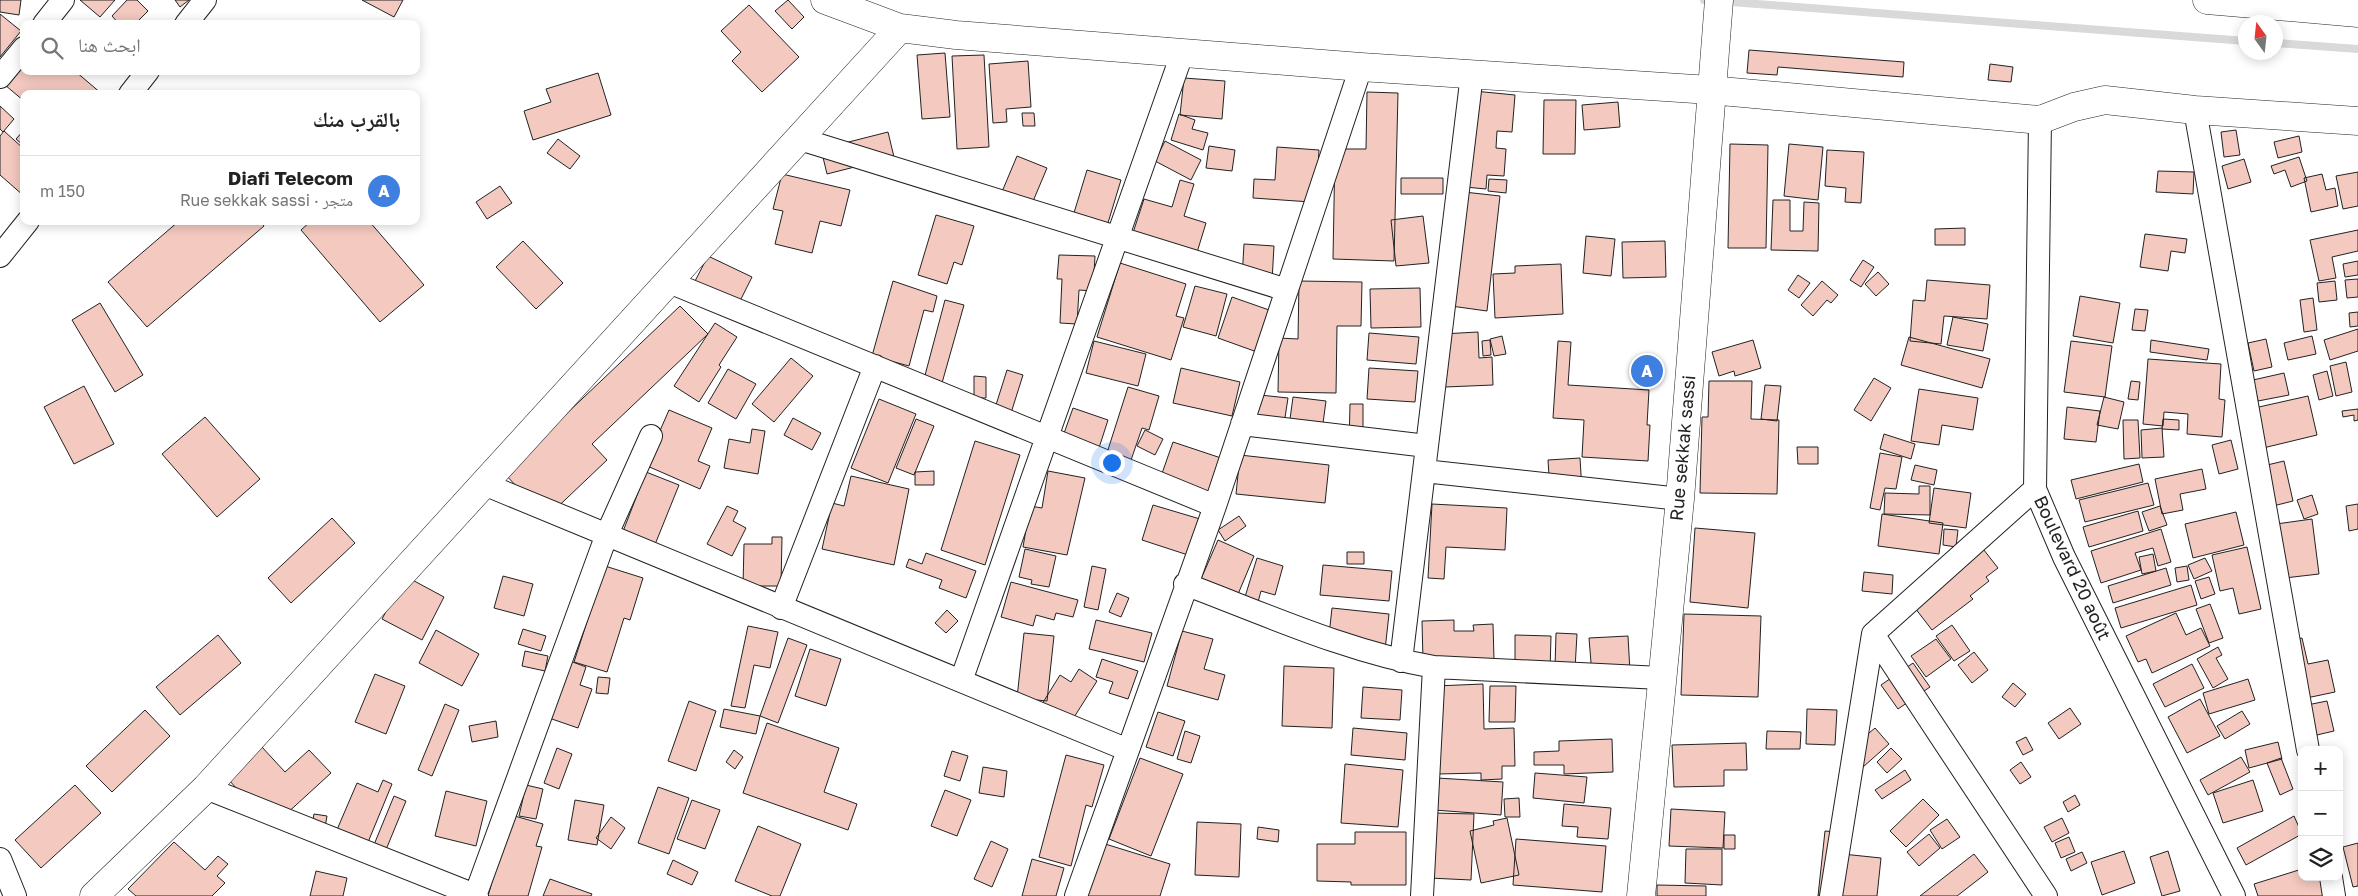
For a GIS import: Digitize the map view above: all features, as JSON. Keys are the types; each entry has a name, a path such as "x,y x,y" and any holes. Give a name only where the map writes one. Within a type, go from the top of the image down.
{"street":[{"path":"47,20 63,0"},
{"path":"189,20 205,0"},
{"path":"824,0 900,28 956,35 1182,54 1361,68 1710,90 2040,120 2074,107 2105,100 2194,110 2358,121"},
{"name":"Rue sekkak sassi","path":"1641,896 1680,499 1710,90 1719,0"},
{"path":"2207,0 2318,5 2358,12"},
{"path":"94,896 206,788 900,28"},
{"path":"0,77 20,53"},
{"path":"961,681 1182,54"},
{"path":"1076,896 1185,584 1215,506 1361,68"},
{"path":"1401,661 1472,74"},
{"path":"133,90 145,75"},
{"path":"2194,110 2307,746"},
{"name":"Boulevard 20 août","path":"2040,120 2034,490 2064,557 2234,896"},
{"path":"800,139 1287,290"},
{"path":"0,256 25,225"},
{"path":"669,282 1215,506"},
{"path":"781,608 875,366"},
{"path":"1242,424 1427,446"},
{"path":"206,788 476,896 607,534 651,436"},
{"path":"1424,471 1680,499"},
{"path":"484,484 1128,750"},
{"path":"1831,896 1874,634 2034,490"},
{"path":"1185,584 1357,649 1401,661 1434,667 1661,678"},
{"path":"1874,634 2046,896"},
{"path":"1422,896 1434,667"},
{"path":"0,858 15,896"},
{"path":"2332,881 2334,896"}],"building":[{"path":"0,0 21,0 19,15 0,12"},
{"path":"80,0 115,0 100,17"},
{"path":"127,0 137,0 148,11 139,20 116,20 112,16"},
{"path":"175,0 189,0 180,7"},
{"path":"362,0 403,0 394,17"},
{"path":"788,0 804,17 792,29 775,11"},
{"path":"749,5 799,57 762,92 732,61 741,52 721,31"},
{"path":"0,14 20,30 20,32 0,57"},
{"path":"1749,50 1904,62 1903,77 1778,67 1777,75 1747,73"},
{"path":"945,53 950,117 922,119 917,55"},
{"path":"984,55 989,147 957,149 952,56"},
{"path":"1028,61 1031,107 1006,109 1007,122 993,123 989,64"},
{"path":"1990,64 2013,67 2011,82 1988,80"},
{"path":"20,68 20,75 80,75 97,90 20,90 20,98 5,85"},
{"path":"598,73 611,115 533,140 524,111 551,102 546,89"},
{"path":"1184,78 1225,81 1222,119 1180,115"},
{"path":"1474,91 1515,95 1512,132 1497,131 1496,148 1506,149 1504,176 1487,175 1486,189 1465,187"},
{"path":"1367,92 1398,93 1394,261 1333,259 1335,149 1366,149"},
{"path":"1544,100 1576,100 1575,154 1543,154"},
{"path":"1618,102 1620,127 1584,130 1582,105"},
{"path":"0,106 14,119 3,132 0,129"},
{"path":"1022,113 1034,113 1035,126 1023,126"},
{"path":"1179,114 1195,120 1192,129 1208,133 1203,150 1171,140"},
{"path":"2236,130 2240,155 2224,157 2221,132"},
{"path":"4,131 20,145 20,192 0,175 0,136"},
{"path":"888,132 894,157 827,174 821,149"},
{"path":"20,134 20,142 16,139"},
{"path":"2299,136 2302,152 2278,158 2274,142"},
{"path":"558,139 580,156 570,169 547,153"},
{"path":"1165,141 1201,160 1191,180 1155,161"},
{"path":"1730,144 1768,145 1766,248 1728,248"},
{"path":"1789,144 1823,147 1818,200 1784,196"},
{"path":"1209,146 1235,150 1232,171 1206,168"},
{"path":"1277,147 1319,150 1317,186 1311,202 1253,198 1254,179 1275,180"},
{"path":"1827,150 1864,152 1861,203 1845,202 1846,188 1825,186"},
{"path":"1017,156 1047,168 1026,218 996,206"},
{"path":"2299,157 2307,181 2291,187 2285,170 2274,174 2271,166"},
{"path":"2244,159 2251,182 2228,189 2222,166"},
{"path":"1087,170 1121,180 1104,236 1070,226"},
{"path":"2158,171 2194,172 2193,194 2156,192"},
{"path":"2358,172 2358,206 2343,209 2336,176"},
{"path":"782,174 850,190 841,226 820,221 812,253 775,244 783,211 773,209"},
{"path":"2322,174 2326,190 2335,188 2338,206 2311,212 2304,178"},
{"path":"1401,178 1443,178 1443,194 1401,194"},
{"path":"1489,179 1507,180 1506,193 1488,191"},
{"path":"1180,180 1194,184 1184,216 1206,223 1195,259 1131,239 1144,199 1172,207"},
{"path":"500,186 512,203 487,219 476,202"},
{"path":"1464,192 1500,196 1487,311 1451,306"},
{"path":"1773,200 1790,200 1790,231 1803,231 1804,202 1819,203 1818,251 1771,250"},
{"path":"936,215 974,226 962,265 954,262 947,284 918,275"},
{"path":"1423,216 1429,263 1396,266 1391,220"},
{"path":"174,225 264,226 147,327 108,282"},
{"path":"307,225 372,225 424,285 380,322 301,230"},
{"path":"1965,228 1965,245 1935,245 1935,229"},
{"path":"2358,230 2358,251 2332,257 2336,278 2319,281 2310,240"},
{"path":"2145,234 2187,239 2185,253 2171,251 2168,271 2140,267"},
{"path":"1586,236 1615,239 1611,276 1583,273"},
{"path":"523,241 563,283 536,309 496,267"},
{"path":"1665,241 1666,277 1623,278 1622,242"},
{"path":"1244,244 1274,246 1272,281 1242,279"},
{"path":"1059,255 1095,256 1093,291 1079,290 1077,324 1060,323 1062,279 1057,279"},
{"path":"708,256 752,277 738,305 694,283"},
{"path":"1863,260 1874,267 1861,287 1850,280"},
{"path":"2358,261 2358,275 2345,277 2343,264"},
{"path":"1120,263 1186,284 1176,316 1184,318 1171,360 1097,337"},
{"path":"1561,264 1563,314 1495,318 1493,274 1515,273 1515,266"},
{"path":"1878,272 1889,284 1876,296 1865,284"},
{"path":"1798,275 1810,283 1799,298 1788,290"},
{"path":"2358,279 2358,297 2347,298 2345,280"},
{"path":"1927,280 1990,285 1987,319 1944,316 1941,344 1910,341 1913,300 1925,301"},
{"path":"893,281 937,296 933,312 924,310 909,366 872,356"},
{"path":"1299,281 1362,282 1361,326 1337,326 1336,393 1278,392 1279,338 1298,339"},
{"path":"1822,281 1838,295 1831,303 1827,300 1813,316 1801,305"},
{"path":"2335,281 2337,300 2319,302 2317,283"},
{"path":"1195,286 1227,294 1216,336 1183,327"},
{"path":"1420,288 1421,327 1371,328 1370,289"},
{"path":"2080,296 2120,303 2113,343 2073,336"},
{"path":"1232,297 1272,311 1257,352 1218,338"},
{"path":"2313,298 2317,330 2304,332 2300,300"},
{"path":"945,300 964,305 942,383 924,379"},
{"path":"100,303 143,375 115,392 72,320"},
{"path":"680,306 708,334 592,444 607,460 546,518 504,473"},
{"path":"2135,309 2148,310 2145,331 2132,330"},
{"path":"2358,312 2358,326 2350,327 2349,313"},
{"path":"1953,317 1988,324 1983,351 1947,345"},
{"path":"715,323 737,337 699,402 674,386"},
{"path":"2358,329 2358,351 2330,360 2324,340"},
{"path":"1478,332 1479,358 1492,357 1493,385 1445,387 1442,334"},
{"path":"1369,333 1419,337 1416,364 1367,360"},
{"path":"1502,336 1506,354 1494,356 1490,339"},
{"path":"2312,336 2316,354 2288,360 2284,343"},
{"path":"1909,337 1990,359 1982,388 1901,365"},
{"path":"2266,339 2272,367 2254,371 2248,343"},
{"path":"1490,340 1491,355 1483,356 1482,341"},
{"path":"1753,340 1761,368 1735,376 1734,371 1719,376 1712,352"},
{"path":"2151,340 2209,349 2207,360 2150,352"},
{"path":"1094,341 1146,354 1138,386 1086,373"},
{"path":"1558,341 1571,342 1568,385 1649,390 1647,425 1650,425 1648,461 1582,457 1584,420 1553,418"},
{"path":"2071,341 2112,346 2105,397 2064,392"},
{"path":"791,358 813,376 774,422 752,404"},
{"path":"2148,359 2221,364 2219,399 2225,400 2222,437 2187,434 2188,414 2164,412 2163,426 2143,424"},
{"path":"2346,362 2352,392 2336,396 2330,366"},
{"path":"1181,368 1240,382 1232,416 1173,403"},
{"path":"1369,368 1418,371 1415,402 1367,399"},
{"path":"728,369 756,384 736,419 708,403"},
{"path":"1007,370 1023,375 1011,413 995,408"},
{"path":"2327,371 2333,396 2319,400 2313,375"},
{"path":"2284,373 2289,395 2258,401 2253,380"},
{"path":"974,376 986,377 986,398 974,398"},
{"path":"1874,378 1891,388 1871,421 1854,410"},
{"path":"1709,381 1752,381 1751,419 1779,420 1777,494 1700,493 1702,417 1708,417"},
{"path":"2131,381 2140,382 2138,400 2128,399"},
{"path":"1765,385 1781,386 1777,421 1761,419"},
{"path":"84,386 114,444 74,464 44,407"},
{"path":"1128,387 1159,396 1149,430 1142,428 1130,463 1106,456"},
{"path":"1919,389 1978,398 1973,430 1942,425 1939,445 1911,441"},
{"path":"1260,395 1288,398 1282,437 1254,433"},
{"path":"2308,396 2317,435 2259,449 2250,409"},
{"path":"1293,397 1326,401 1321,438 1288,434"},
{"path":"2104,397 2124,402 2118,429 2097,425"},
{"path":"879,399 916,414 888,483 851,468"},
{"path":"1350,404 1363,404 1363,445 1349,445"},
{"path":"2067,407 2100,411 2096,442 2064,439"},
{"path":"1073,408 1108,420 1098,451 1062,439"},
{"path":"2358,409 2358,420 2354,421 2354,415 2343,417 2342,411"},
{"path":"669,410 712,428 698,461 710,466 700,489 645,465"},
{"path":"205,417 260,479 217,517 162,454"},
{"path":"793,418 821,433 812,450 784,435"},
{"path":"916,419 934,426 914,475 896,468"},
{"path":"2163,419 2179,420 2179,430 2162,429"},
{"path":"2123,420 2138,420 2140,458 2124,459"},
{"path":"2162,428 2164,457 2142,458 2141,430"},
{"path":"752,429 765,431 758,474 724,468 729,439 750,443"},
{"path":"1145,430 1163,439 1155,455 1137,446"},
{"path":"1884,434 1915,444 1911,459 1880,449"},
{"path":"2231,440 2238,469 2219,474 2212,445"},
{"path":"975,441 1020,455 985,565 941,550"},
{"path":"1173,442 1221,458 1207,499 1159,482"},
{"path":"1797,447 1818,447 1818,464 1798,464"},
{"path":"1880,453 1902,457 1896,489 1885,488 1880,510 1870,508"},
{"path":"1240,455 1329,465 1325,503 1236,494"},
{"path":"1580,458 1582,491 1550,493 1548,460"},
{"path":"2284,461 2293,501 2273,506 2263,466"},
{"path":"2139,464 2143,482 2076,499 2071,480"},
{"path":"1915,465 1937,470 1934,485 1911,480"},
{"path":"2202,469 2206,489 2180,494 2183,510 2162,514 2155,479"},
{"path":"934,471 934,485 915,485 915,472"},
{"path":"1048,471 1085,478 1067,555 1023,547 1030,506 1042,508"},
{"path":"646,472 679,485 654,547 622,534"},
{"path":"851,476 909,489 894,565 822,549 832,503 844,506"},
{"path":"2148,483 2154,505 2085,522 2079,500"},
{"path":"1919,486 1930,486 1930,515 1884,514 1885,493 1919,494"},
{"path":"1934,488 1971,493 1966,528 1929,523"},
{"path":"2312,495 2318,514 2304,519 2297,500"},
{"path":"1432,504 1507,508 1505,550 1446,547 1444,579 1428,578"},
{"path":"2358,504 2358,529 2349,531 2346,506"},
{"path":"1153,505 1200,519 1188,555 1142,540"},
{"path":"727,506 738,511 733,521 746,528 732,556 707,544"},
{"path":"2160,506 2167,525 2149,531 2142,512"},
{"path":"2138,511 2143,531 2089,547 2083,527"},
{"path":"2236,512 2244,545 2193,558 2185,524"},
{"path":"1882,514 1943,523 1939,554 1878,546"},
{"path":"1239,516 1246,526 1225,541 1218,530"},
{"path":"332,518 355,543 291,603 268,578"},
{"path":"2312,519 2319,574 2276,579 2269,525"},
{"path":"1695,528 1755,533 1748,608 1690,602"},
{"path":"1944,529 1958,530 1956,547 1943,545"},
{"path":"2161,529 2171,562 2158,566 2153,548 2135,553 2141,570 2101,583 2091,551"},
{"path":"772,537 782,537 781,586 743,586 744,544 772,544"},
{"path":"1218,540 1254,556 1231,611 1194,595"},
{"path":"1980,545 1998,568 1986,577 1989,581 1970,596 1973,599 1932,630 1908,599"},
{"path":"2247,547 2261,609 2239,614 2233,588 2220,591 2212,555"},
{"path":"1025,549 1056,556 1049,587 1031,584 1032,580 1019,577"},
{"path":"1347,552 1364,552 1364,564 1347,564"},
{"path":"926,553 976,571 966,598 939,588 942,580 906,567 909,559 922,564"},
{"path":"2153,554 2156,571 2142,574 2139,557"},
{"path":"1257,558 1283,566 1275,595 1261,591 1254,617 1240,613"},
{"path":"2205,558 2212,571 2194,579 2188,565"},
{"path":"1323,565 1392,571 1389,601 1320,595"},
{"path":"605,566 643,578 630,620 624,618 607,672 574,662"},
{"path":"1092,566 1106,569 1098,610 1084,607"},
{"path":"2187,566 2189,580 2177,582 2175,568"},
{"path":"2166,568 2171,585 2113,603 2108,586"},
{"path":"1864,572 1893,575 1892,594 1862,591"},
{"path":"405,576 444,597 422,640 382,619"},
{"path":"503,576 533,584 524,616 494,608"},
{"path":"2209,577 2215,594 2201,599 2195,581"},
{"path":"1011,582 1078,600 1073,617 1056,613 1054,620 1036,615 1033,626 1001,617"},
{"path":"2191,585 2197,605 2121,628 2115,608"},
{"path":"1117,593 1129,598 1121,617 1109,612"},
{"path":"2210,604 2223,638 2209,643 2196,609"},
{"path":"1332,608 1389,614 1385,650 1328,644"},
{"path":"947,610 958,621 946,633 935,623"},
{"path":"2176,613 2186,635 2201,628 2210,646 2152,673 2146,659 2138,662 2126,636"},
{"path":"1684,614 1761,616 1758,697 1681,695"},
{"path":"1096,620 1152,633 1144,662 1089,649"},
{"path":"1454,620 1454,631 1474,631 1473,625 1493,624 1494,660 1423,661 1422,621"},
{"path":"1952,625 1970,651 1954,661 1936,636"},
{"path":"748,626 778,632 770,668 754,665 745,708 731,706"},
{"path":"523,629 546,636 541,651 518,644"},
{"path":"436,630 479,654 462,686 419,663"},
{"path":"1182,631 1213,639 1204,669 1225,675 1218,700 1167,686"},
{"path":"1024,633 1054,636 1047,701 1017,698"},
{"path":"1556,633 1577,634 1575,669 1555,668"},
{"path":"218,635 241,663 180,715 156,687"},
{"path":"1515,635 1551,636 1550,671 1515,670"},
{"path":"1628,636 1630,672 1592,675 1589,638"},
{"path":"788,638 807,645 778,723 760,716"},
{"path":"2302,638 2308,664 2328,660 2335,692 2297,700 2284,642"},
{"path":"1936,639 1951,659 1926,677 1911,656"},
{"path":"2218,647 2222,655 2216,658 2228,679 2213,688 2197,659"},
{"path":"810,649 841,659 826,706 795,696"},
{"path":"525,651 548,656 545,671 522,666"},
{"path":"1974,652 1988,670 1972,683 1958,665"},
{"path":"1102,659 1138,671 1128,699 1109,693 1113,682 1096,677"},
{"path":"570,661 586,667 580,685 592,689 578,728 549,718"},
{"path":"1913,663 1930,687 1898,709 1881,685"},
{"path":"2192,664 2204,688 2165,707 2153,684"},
{"path":"1284,666 1334,668 1332,728 1282,726"},
{"path":"1079,669 1097,681 1071,722 1042,704 1060,675 1071,682"},
{"path":"375,674 405,686 386,734 355,722"},
{"path":"598,677 610,678 608,694 596,693"},
{"path":"2248,679 2255,700 2209,714 2203,693"},
{"path":"2013,683 2026,694 2015,707 2002,697"},
{"path":"1483,684 1484,729 1514,728 1515,766 1502,766 1502,779 1481,780 1481,773 1438,774 1435,686"},
{"path":"1490,686 1516,686 1515,722 1489,722"},
{"path":"1363,687 1402,690 1400,720 1361,718"},
{"path":"2200,699 2220,736 2187,753 2168,717"},
{"path":"689,701 716,711 696,771 668,761"},
{"path":"2327,701 2334,731 2304,738 2297,707"},
{"path":"445,704 459,710 432,776 418,770"},
{"path":"2070,708 2081,724 2059,739 2048,723"},
{"path":"724,709 760,716 756,734 720,727"},
{"path":"1807,709 1837,710 1835,745 1806,744"},
{"path":"145,710 170,736 112,792 86,766"},
{"path":"2242,711 2250,724 2225,739 2217,726"},
{"path":"1158,712 1185,721 1173,756 1146,747"},
{"path":"496,721 498,737 472,742 469,726"},
{"path":"767,723 839,748 824,792 857,804 848,830 743,793"},
{"path":"1353,728 1407,733 1405,760 1351,755"},
{"path":"1875,728 1889,744 1863,767 1849,750"},
{"path":"1185,731 1200,736 1191,763 1177,759"},
{"path":"1767,731 1801,732 1800,749 1766,749"},
{"path":"2026,737 2033,750 2023,755 2016,742"},
{"path":"1612,739 1613,772 1564,774 1564,765 1534,765 1534,752 1559,751 1559,741"},
{"path":"2278,742 2282,759 2249,768 2245,750"},
{"path":"1746,743 1747,770 1724,770 1724,786 1674,787 1672,745"},
{"path":"261,746 285,772 309,750 331,773 272,827 227,778"},
{"path":"557,748 572,754 559,789 544,783"},
{"path":"1891,748 1902,759 1887,773 1877,762"},
{"path":"734,750 743,757 735,769 726,762"},
{"path":"952,751 968,756 960,781 944,776"},
{"path":"1066,755 1104,765 1092,807 1086,805 1071,866 1039,857"},
{"path":"2241,757 2250,772 2208,795 2200,780"},
{"path":"1140,758 1183,774 1151,856 1109,839"},
{"path":"2281,758 2293,789 2280,795 2267,763"},
{"path":"2021,762 2031,777 2020,784 2010,770"},
{"path":"1345,764 1403,770 1398,827 1341,823"},
{"path":"983,767 1007,771 1004,797 979,793"},
{"path":"1905,770 1911,780 1882,799 1875,790"},
{"path":"1535,773 1587,777 1584,803 1533,798"},
{"path":"1437,778 1503,782 1501,815 1434,810"},
{"path":"383,780 392,784 364,852 333,839 357,783 378,792"},
{"path":"2253,780 2263,811 2223,823 2213,793"},
{"path":"75,785 101,813 41,868 15,840"},
{"path":"526,785 543,789 536,819 519,816"},
{"path":"658,787 689,798 669,854 638,843"},
{"path":"945,790 971,800 957,836 931,826"},
{"path":"446,791 487,801 476,846 435,836"},
{"path":"2075,795 2080,805 2068,812 2063,802"},
{"path":"394,796 406,801 383,857 371,852"},
{"path":"1519,798 1520,817 1505,817 1504,799"},
{"path":"1923,799 1939,815 1906,847 1890,831"},
{"path":"575,800 604,805 597,845 568,840"},
{"path":"692,800 720,810 705,849 677,839"},
{"path":"1564,804 1611,808 1608,839 1577,837 1578,827 1562,826"},
{"path":"1671,809 1725,812 1723,848 1669,846"},
{"path":"1432,813 1474,814 1471,880 1429,878"},
{"path":"314,814 327,816 324,833 311,831"},
{"path":"511,815 543,824 536,846 542,847 528,896 488,896"},
{"path":"2294,816 2298,825 2298,836 2246,865 2237,848"},
{"path":"611,817 625,828 611,849 596,838"},
{"path":"1507,818 1519,875 1481,883 1470,831 1494,825 1493,821"},
{"path":"2062,818 2069,833 2052,842 2044,827"},
{"path":"1947,819 1960,837 1942,849 1930,830"},
{"path":"1197,822 1241,824 1239,877 1195,875"},
{"path":"758,826 801,844 780,896 772,896 735,881"},
{"path":"1258,827 1279,830 1278,842 1257,839"},
{"path":"1825,831 1836,832 1833,853 1881,858 1877,896 1818,896"},
{"path":"1355,832 1406,832 1406,885 1351,885 1351,882 1317,881 1317,844 1355,844"},
{"path":"1929,834 1940,848 1919,866 1907,852"},
{"path":"1724,835 1735,835 1735,849 1724,849"},
{"path":"2069,837 2075,852 2061,858 2055,843"},
{"path":"1516,839 1606,846 1602,892 1513,885"},
{"path":"991,841 1008,849 992,887 974,879"},
{"path":"174,842 205,870 218,856 228,864 217,876 225,883 212,896 136,896 128,889"},
{"path":"1102,843 1170,864 1160,896 1085,896"},
{"path":"2358,843 2358,886 2353,887 2343,847"},
{"path":"1686,849 1722,849 1722,885 1685,883"},
{"path":"2124,851 2135,883 2102,895 2091,862"},
{"path":"2168,851 2180,891 2162,896 2150,857"},
{"path":"2082,852 2087,863 2071,871 2066,859"},
{"path":"1974,854 1988,872 1957,896 1920,896"},
{"path":"1032,859 1064,868 1056,896 1022,896"},
{"path":"673,860 698,872 692,885 667,874"},
{"path":"2298,870 2298,881 2328,881 2333,896 2258,896 2254,884"},
{"path":"316,871 347,878 343,896 310,896"},
{"path":"550,879 592,894 591,896 543,896"},
{"path":"1657,885 1706,886 1706,896 1657,896"}],"waterway":[{"path":"1704,0 2238,40"},
{"path":"2283,44 2358,49"}],"place":[{"name":"Diafi Telecom","path":"1647,371"}]}
